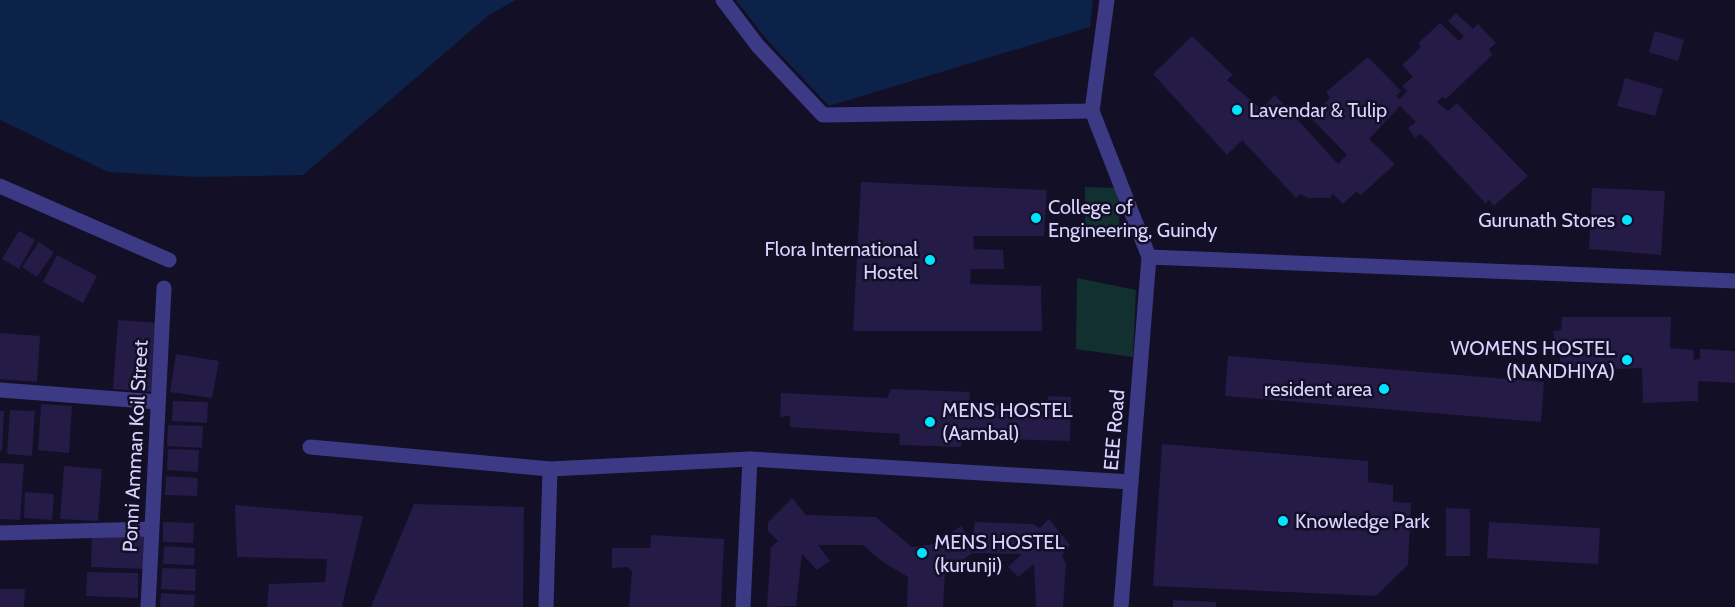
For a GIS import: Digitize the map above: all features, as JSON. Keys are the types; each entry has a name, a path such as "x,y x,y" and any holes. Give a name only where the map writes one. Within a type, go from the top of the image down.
{"street":[{"path":"723,0 758,46 823,115 1092,111"},
{"path":"1107,0 1092,111 1149,257 1735,281"},
{"path":"0,186 169,260"},
{"name":"EEE Road","path":"1121,607 1149,257"},
{"name":"Ponni Amman Koil Street","path":"148,607 164,288"},
{"path":"0,390 158,402"},
{"path":"310,447 550,469 750,459 1131,482"},
{"path":"743,607 750,459"},
{"path":"546,607 550,469"},
{"path":"0,533 151,529"}],"green space":[{"path":"1085,187 1118,188 1120,236 1085,232"},
{"path":"1077,278 1136,290 1133,357 1076,349"}],"water":[{"path":"0,0 516,0 489,15 303,175 196,177 108,172 0,120"},
{"path":"736,0 1093,0 1090,27 829,106 768,41"}],"building":[{"name":"Lavendar & Tulip","path":"1456,13 1473,29 1478,24 1496,43 1489,49 1492,55 1446,99 1442,97 1437,102 1448,111 1457,103 1528,176 1494,206 1489,200 1486,204 1421,134 1415,138 1408,128 1416,122 1400,106 1369,139 1395,164 1361,195 1356,192 1343,204 1333,194 1330,198 1308,198 1300,194 1296,198 1242,140 1227,155 1153,74 1192,36 1233,75 1227,80 1261,109 1275,95 1338,164 1347,155 1310,117 1330,98 1326,92 1368,57 1401,91 1396,96 1400,99 1407,91 1402,86 1413,77 1402,65 1421,47 1418,43 1440,23 1459,41 1464,36 1448,21"},
{"path":"1655,31 1684,40 1678,61 1649,52"},
{"path":"1625,78 1663,89 1655,116 1617,106"},
{"name":"Flora International Hostel","path":"861,182 1047,190 1044,236 973,236 974,249 1003,250 1004,269 971,269 970,284 1041,286 1042,331 853,331"},
{"name":"Gurunath Stores","path":"1592,188 1665,191 1661,255 1589,249"},
{"path":"19,231 35,240 19,269 2,259"},
{"path":"39,242 54,252 37,277 22,267"},
{"path":"57,255 97,276 83,303 43,282"},
{"name":"WOMENS HOSTEL (NANDHIYA)","path":"1562,317 1671,317 1670,348 1693,350 1694,360 1700,359 1700,349 1735,351 1735,383 1698,381 1698,401 1643,403 1642,368 1561,371 1559,346 1555,346 1553,331 1561,330"},
{"path":"118,320 157,323 152,392 113,389"},
{"path":"0,333 40,336 37,382 0,379"},
{"path":"176,354 219,361 212,398 170,392"},
{"name":"resident area","path":"1228,356 1544,382 1541,422 1225,396"},
{"name":"MENS HOSTEL (Aambal)","path":"891,389 970,392 969,403 1047,407 1048,396 1071,397 1070,441 962,438 961,447 899,445 900,434 790,427 790,416 780,417 781,393 887,398"},
{"path":"173,401 208,402 207,423 172,421"},
{"path":"41,404 72,406 69,453 38,450"},
{"path":"10,410 35,411 32,456 7,454"},
{"path":"0,411 4,411 2,451 0,451"},
{"path":"168,425 203,426 202,448 167,446"},
{"name":"Knowledge Park","path":"1162,444 1368,461 1368,482 1393,485 1393,502 1411,503 1408,565 1376,596 1153,586"},
{"path":"168,449 199,450 198,472 167,470"},
{"path":"0,463 24,464 20,520 0,519"},
{"path":"64,466 102,469 98,521 60,519"},
{"path":"166,476 198,478 197,496 165,495"},
{"path":"25,492 54,494 52,520 24,518"},
{"name":"MENS HOSTEL (kurunji)","path":"792,498 806,515 876,517 912,547 934,544 961,526 972,543 975,522 1033,524 1040,528 1049,519 1070,545 1062,555 1066,564 1063,607 1036,607 1034,564 1018,577 1008,567 1022,554 972,553 945,573 943,607 907,607 908,577 880,560 863,545 818,545 830,561 817,570 802,554 796,606 767,607 771,547 778,541 768,531 768,522"},
{"path":"414,504 524,507 523,607 371,607"},
{"path":"235,505 363,516 342,607 267,607 269,584 325,582 327,559 237,557"},
{"path":"1446,508 1470,509 1470,556 1446,556"},
{"path":"163,522 194,523 193,543 163,542"},
{"path":"1489,522 1600,528 1598,564 1487,558"},
{"path":"92,535 144,536 143,569 91,567"},
{"path":"651,535 724,539 721,607 629,607 632,571 627,567 612,568 612,548 650,548"},
{"path":"164,546 195,548 194,565 163,564"},
{"path":"162,568 196,569 195,591 161,589"},
{"path":"87,572 138,573 138,598 86,596"},
{"path":"0,589 25,589 24,607 0,607"},
{"path":"161,593 195,595 194,607 160,607"},
{"path":"1173,600 1216,602 1216,607 1173,607"}],"place":[{"name":"Lavendar & Tulip","path":"1237,110"},
{"name":"College of Engineering, Guindy","path":"1036,218"},
{"name":"Gurunath Stores","path":"1627,220"},
{"name":"Flora International Hostel","path":"930,260"},
{"name":"WOMENS HOSTEL (NANDHIYA)","path":"1627,360"},
{"name":"resident area","path":"1384,389"},
{"name":"MENS HOSTEL (Aambal)","path":"930,422"},
{"name":"Knowledge Park","path":"1283,521"},
{"name":"MENS HOSTEL (kurunji)","path":"922,553"}]}
